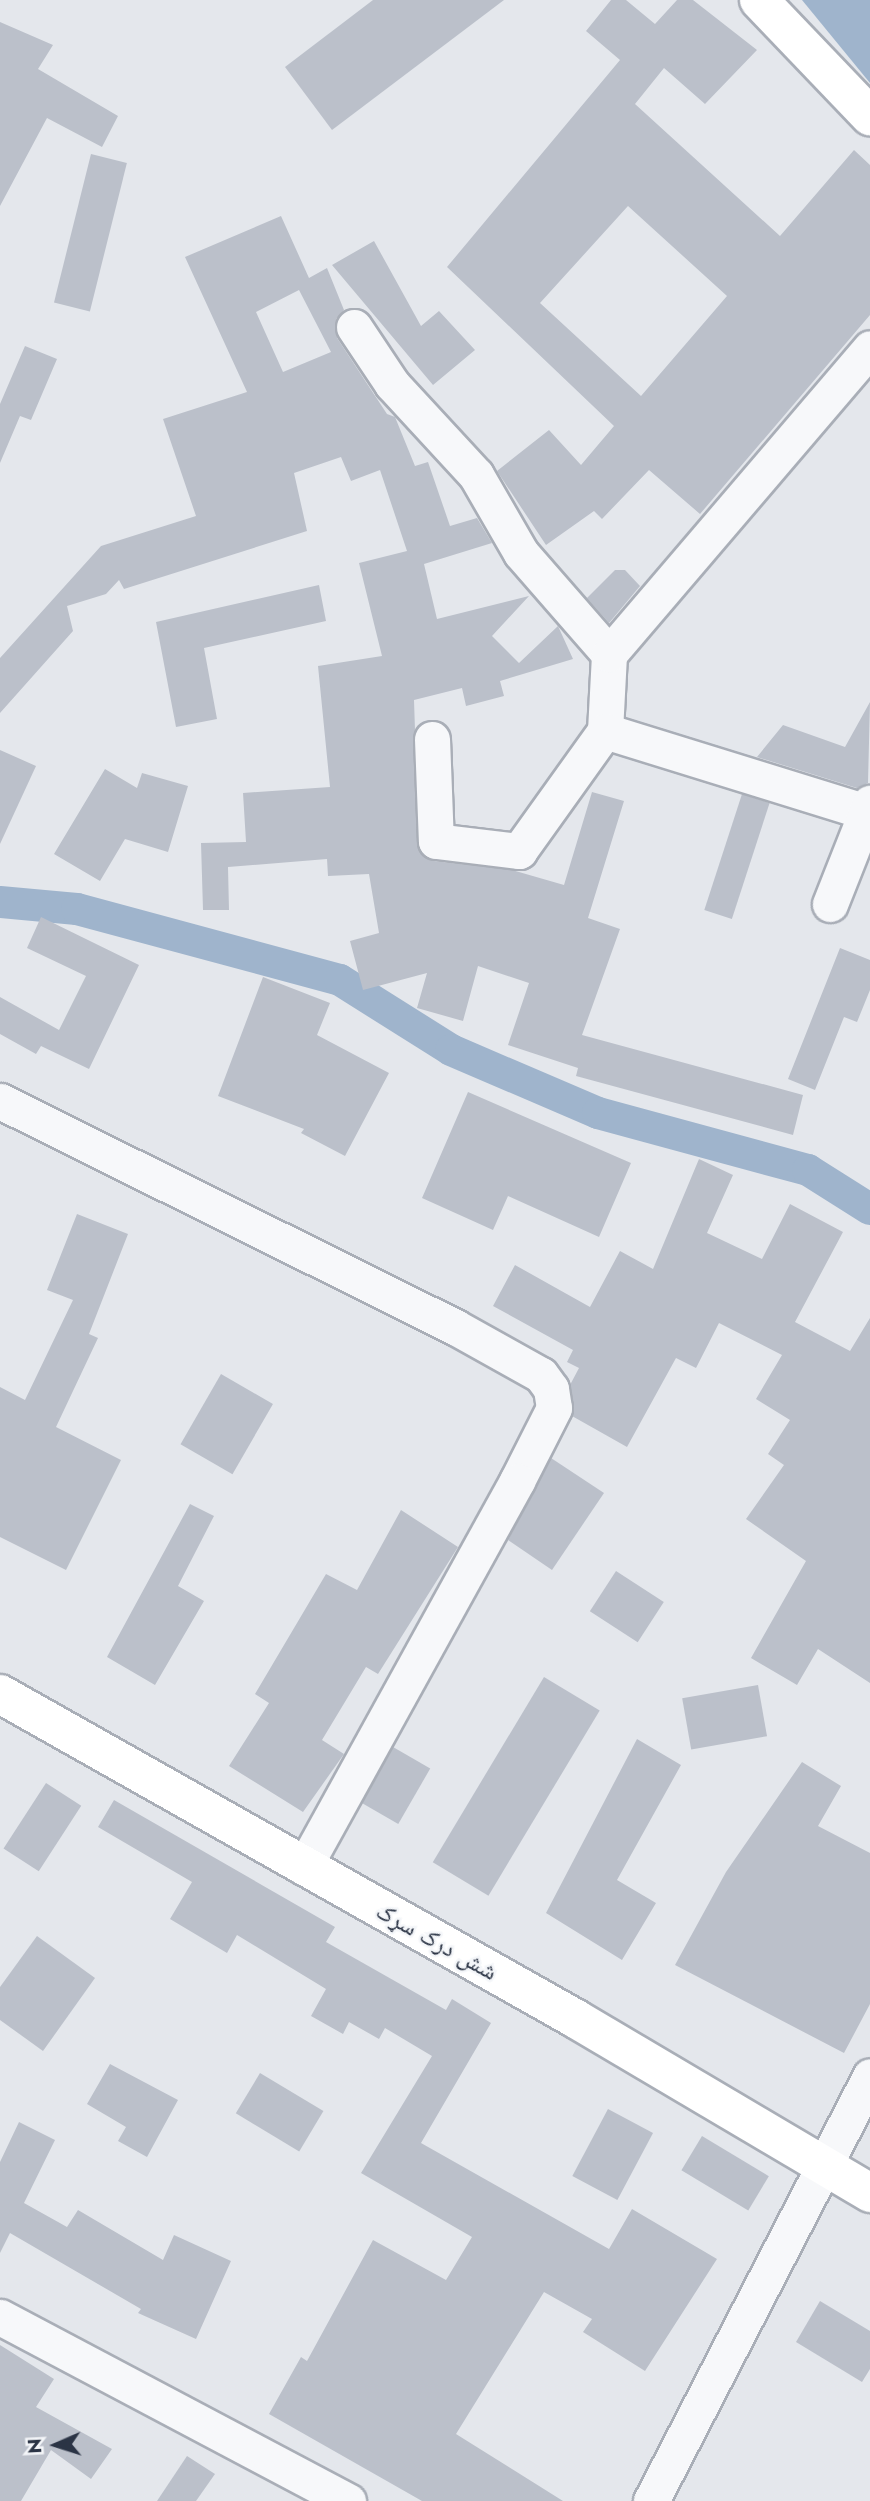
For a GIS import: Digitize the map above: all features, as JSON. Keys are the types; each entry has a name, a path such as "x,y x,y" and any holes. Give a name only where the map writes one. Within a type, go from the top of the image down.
{"main road":[{"path":"759,0 870,116"},
{"name":"شش درک سړک","path":"0,1694 870,2193"}],"street":[{"path":"354,327 392,384 475,475 521,553 609,654"},
{"path":"432,739 436,841 519,851 605,731 609,654 870,348"},
{"path":"605,731 868,807 830,904"},
{"path":"0,1101 455,1327 541,1375 551,1389 554,1408 517,1481 304,1867"},
{"path":"651,2501 870,2076"},
{"path":"0,2318 348,2501"}],"water":[{"path":"802,0 870,0 870,83"}],"building":[{"path":"373,0 504,0 332,130 285,67"},
{"path":"611,0 626,0 655,24 677,0 693,0 757,50 705,104 664,68 635,104 780,236 854,150 870,165 870,315 700,514 649,470 602,519 594,511 546,545 497,471 549,430 581,465 614,426 447,267 620,60 586,31","holes":["628,206 727,296 641,396 540,303"]},
{"path":"0,22 53,45 38,69 118,116 102,147 47,118 0,206"},
{"path":"91,154 127,163 90,311 54,302"},
{"path":"281,216 309,278 327,268 344,310 336,319 337,338 387,414 395,417 415,466 428,462 450,526 477,518 492,543 424,564 437,619 529,596 492,636 519,663 558,626 573,659 500,681 504,696 466,706 462,688 414,700 419,851 434,861 512,870 564,885 592,792 624,801 588,918 620,929 582,1035 803,1095 793,1135 576,1076 578,1068 508,1045 529,983 478,966 463,1021 417,1008 427,973 363,990 350,941 379,933 369,874 328,876 327,859 228,867 229,910 203,910 201,843 246,842 243,793 330,787 318,666 382,656 359,563 407,551 380,470 351,481 341,457 294,473 307,531 124,589 119,580 106,594 67,606 73,631 0,713 0,658 101,546 196,516 163,419 247,392 185,257","holes":["299,290 331,352 283,372 256,312"]},
{"path":"374,241 421,326 439,311 475,350 433,385 332,265"},
{"path":"25,346 57,359 31,420 20,416 0,463 0,404"},
{"path":"615,570 625,570 640,586 609,623 587,598"},
{"path":"319,585 326,621 204,648 217,719 176,727 156,622"},
{"path":"870,702 868,783 857,788 757,757 783,725 845,747"},
{"path":"0,750 36,766 0,844"},
{"path":"105,769 137,788 142,773 188,786 168,852 125,839 100,881 54,854"},
{"path":"742,794 770,803 732,919 704,910"},
{"path":"41,917 139,965 89,1069 41,1046 36,1054 0,1034 0,997 59,1030 86,976 27,948"},
{"path":"840,948 870,960 870,990 857,1022 844,1017 815,1090 788,1079"},
{"path":"263,977 330,1003 317,1035 389,1073 345,1156 301,1133 304,1129 218,1096"},
{"path":"468,1092 631,1163 599,1237 508,1196 493,1230 422,1198"},
{"path":"699,1159 733,1175 707,1233 762,1259 790,1204 843,1232 795,1322 850,1351 870,1318 870,1683 818,1649 797,1685 751,1658 806,1561 746,1519 784,1465 768,1454 790,1420 756,1399 782,1355 719,1323 696,1368 676,1358 627,1447 572,1416 570,1385 579,1368 567,1362 573,1350 493,1306 515,1265 590,1307 620,1251 653,1269"},
{"path":"77,1214 128,1234 89,1334 98,1338 56,1427 121,1460 66,1570 0,1537 0,1387 25,1400 73,1300 47,1290"},
{"path":"221,1374 273,1404 232,1474 180,1444"},
{"path":"551,1458 604,1493 552,1570 508,1540"},
{"path":"190,1504 214,1516 178,1586 204,1601 155,1685 107,1657"},
{"path":"401,1510 458,1547 378,1674 366,1667 322,1740 344,1754 303,1812 229,1766 269,1703 255,1694 326,1574 357,1590"},
{"path":"616,1571 664,1602 638,1642 590,1611"},
{"path":"544,1677 600,1710 488,1896 433,1862"},
{"path":"758,1685 767,1736 691,1750 682,1698"},
{"path":"637,1739 681,1765 617,1880 656,1903 622,1960 546,1913"},
{"path":"393,1747 430,1768 398,1824 361,1802"},
{"path":"802,1762 841,1786 818,1826 870,1853 870,2004 844,2053 675,1965 726,1872"},
{"path":"46,1783 81,1806 39,1871 4,1848"},
{"path":"114,1800 335,1927 326,1942 446,2010 452,1999 491,2023 421,2143 609,2249 632,2209 717,2259 645,2371 583,2332 592,2319 544,2292 456,2434 563,2501 422,2501 269,2414 301,2357 307,2361 373,2240 446,2280 472,2237 361,2173 432,2056 385,2028 379,2039 349,2022 343,2034 311,2016 326,1989 237,1935 227,1953 170,1919 192,1882 98,1827"},
{"path":"37,1936 95,1978 43,2051 0,2020 0,1987"},
{"path":"110,2064 178,2100 147,2157 118,2141 126,2127 87,2104"},
{"path":"260,2073 323,2111 299,2151 236,2113"},
{"path":"608,2109 653,2133 617,2200 572,2176"},
{"path":"19,2122 55,2140 24,2203 67,2227 78,2210 163,2260 174,2235 231,2261 196,2339 138,2313 141,2309 10,2233 0,2253 0,2162"},
{"path":"702,2136 769,2176 748,2210 681,2170"},
{"path":"820,2301 870,2331 870,2369 862,2382 796,2342"},
{"path":"0,2345 54,2379 36,2407 112,2449 91,2479 51,2450 21,2501 0,2501"},
{"path":"187,2456 215,2474 196,2501 157,2501"}],"waterway":[{"path":"0,902 77,909 340,980 451,1050 598,1113 808,1170 870,1209"}]}
